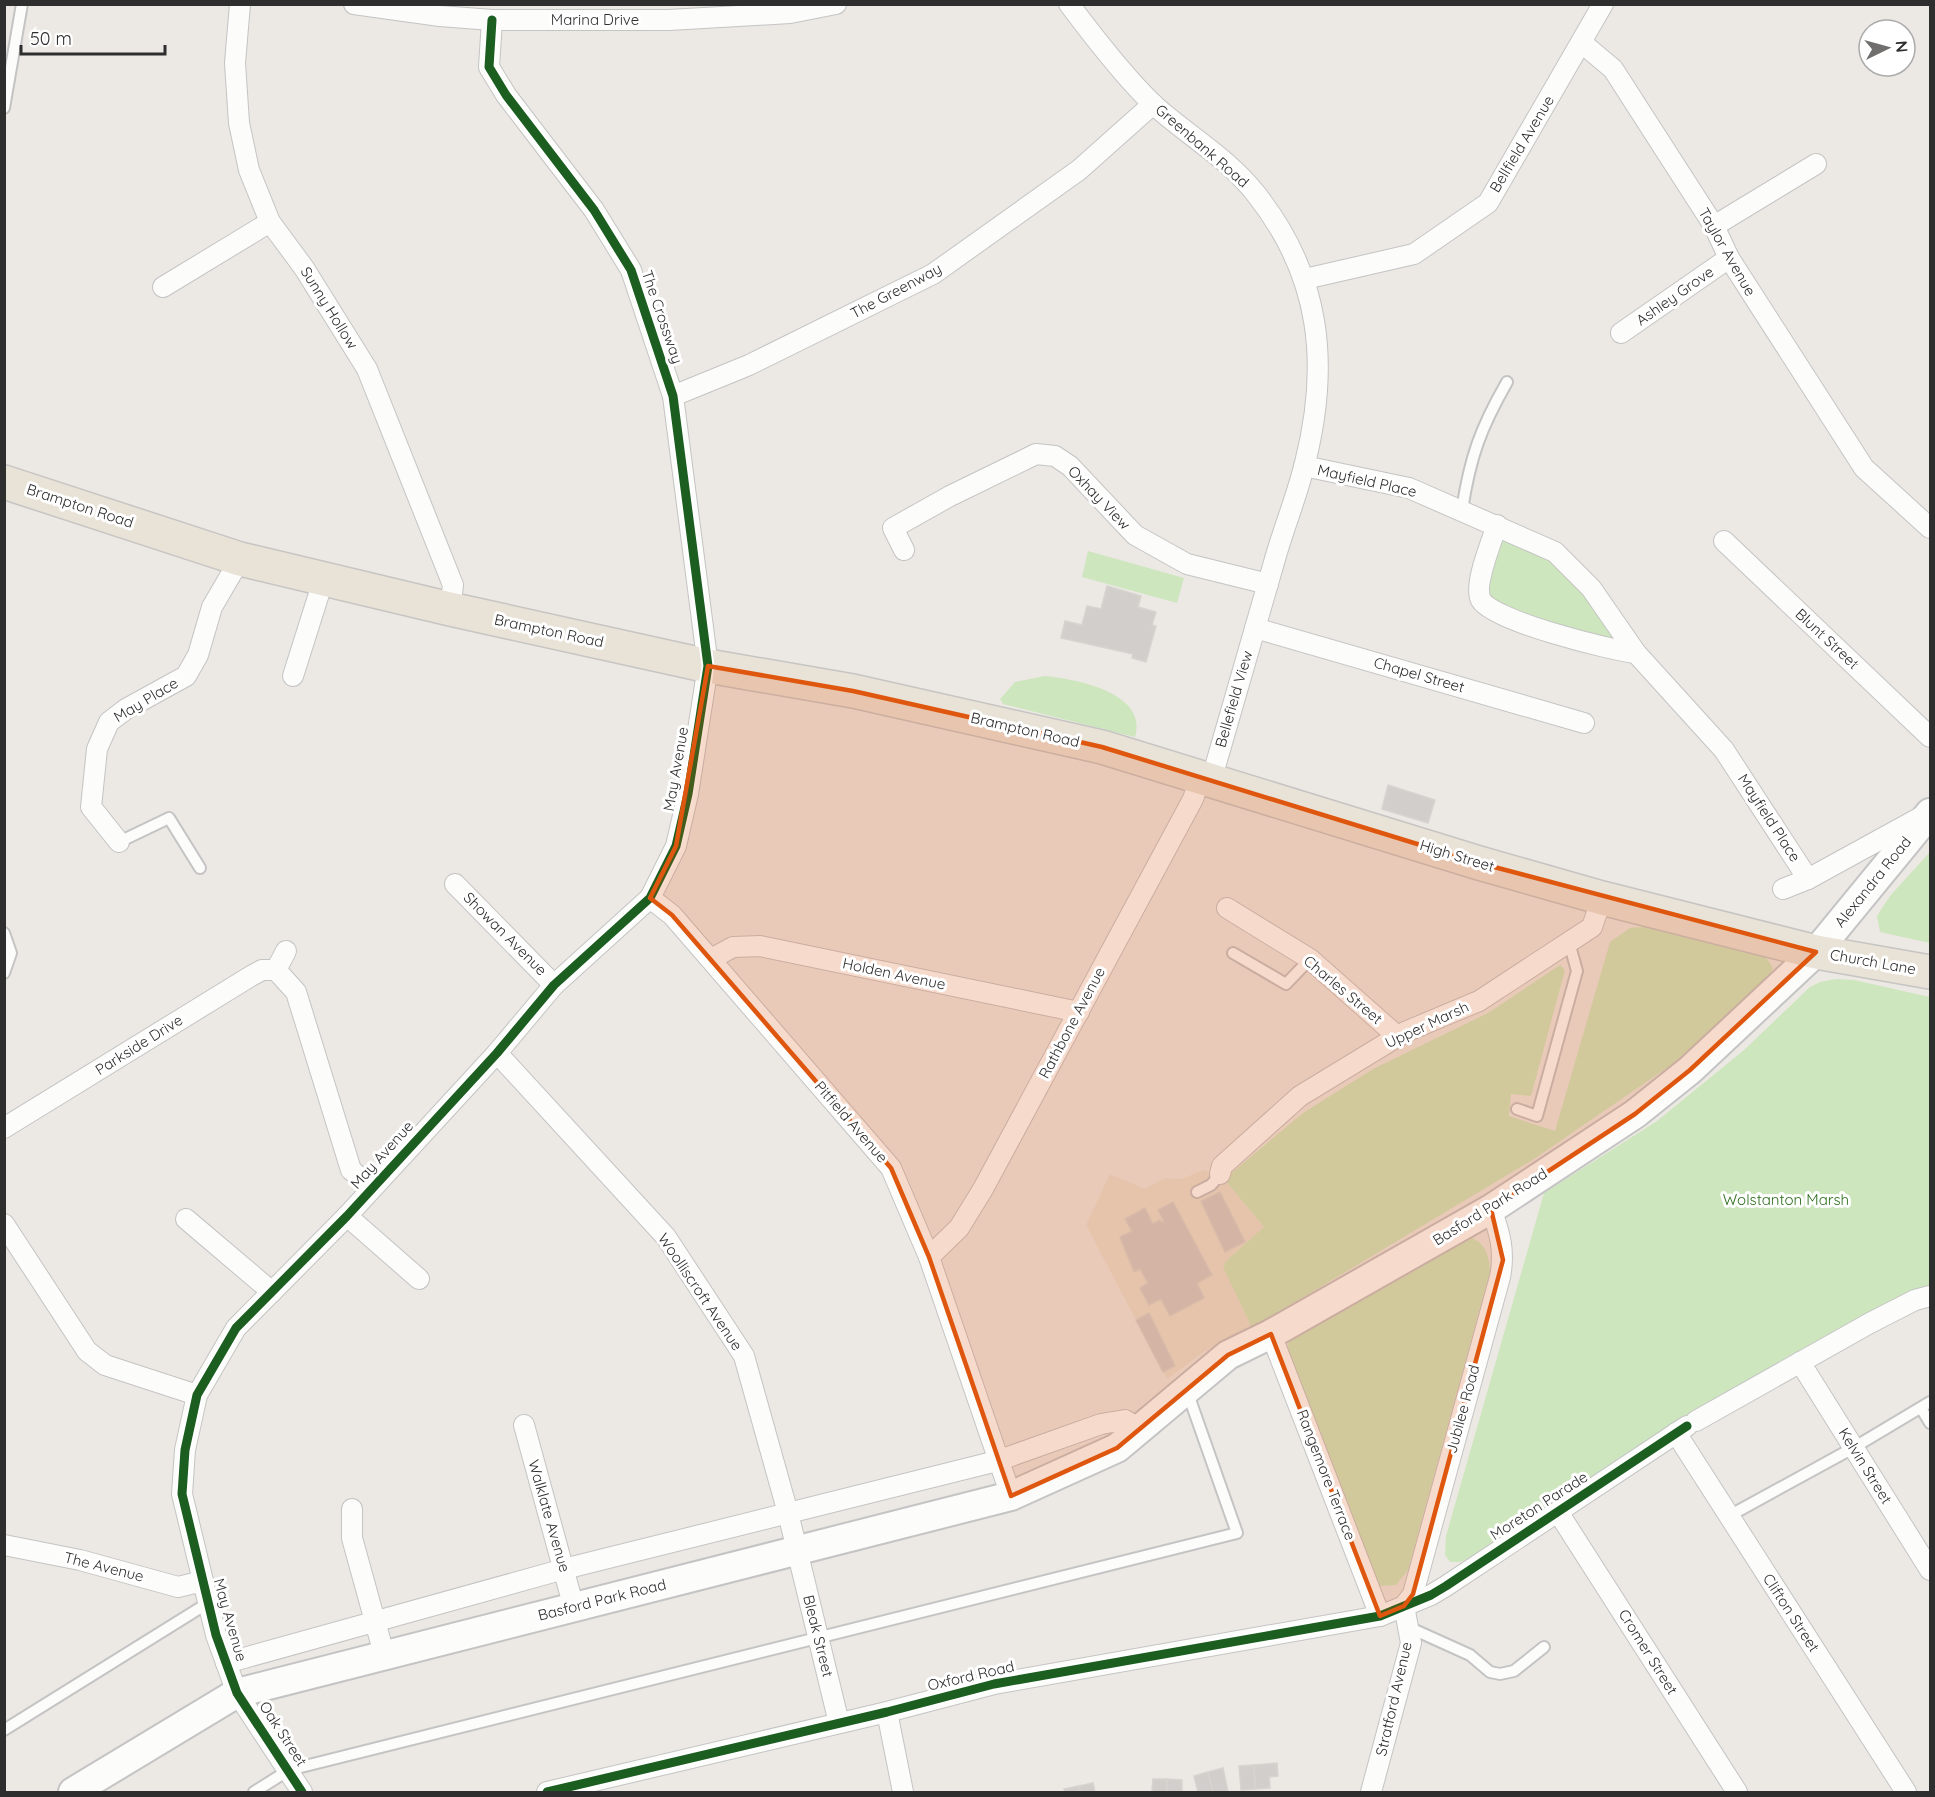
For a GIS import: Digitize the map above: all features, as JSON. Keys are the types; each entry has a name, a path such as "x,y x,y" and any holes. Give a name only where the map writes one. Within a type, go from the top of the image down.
{"highway":[{"name":"Brampton Road","path":"4,482 240,559 450,609 708,666 853,692 1102,747"},
{"name":"High Street","path":"1102,747 1602,898 1816,952"},
{"name":"Church Lane","path":"1816,952 1930,972"}],"main road":[{"name":"Alexandra Road","path":"1816,952 1930,812"},
{"name":"Basford Park Road","path":"73,1792 237,1693 1011,1496 1117,1448 1228,1355 1271,1334 1491,1209 1635,1114 1690,1070 1816,952"}],"street":[{"name":"Sunny Hollow","path":"240,4 235,63 240,123 249,170 270,222 304,268 367,369 453,585 450,609"},
{"name":"Marina Drive","path":"354,4 440,16 492,20 669,20 790,13 836,4"},
{"name":"Greenbank Road","path":"1069,4 1153,104 1215,153 1255,192 1274,218 1305,279 1318,339 1319,386 1304,466 1257,623"},
{"name":"Bellfield Avenue","path":"1305,279 1414,254 1488,202 1603,4"},
{"name":"The Crossway","path":"492,20 489,67 506,95 594,210 631,270 673,396 708,666"},
{"name":"Taylor Avenue","path":"1582,43 1613,69 1714,226 1729,258 1864,468 1930,528"},
{"name":"The Greenway","path":"673,396 749,365 933,274 1079,170 1153,104"},
{"path":"1714,226 1816,164"},
{"path":"163,287 270,222"},
{"name":"Ashley Grove","path":"1621,333 1729,258"},
{"name":"Oxhay View","path":"904,550 893,528 950,496 1036,454 1055,456 1070,466 1135,535 1187,564 1268,584"},
{"name":"Mayfield Place","path":"1304,466 1409,488 1555,552 1591,588 1636,653 1724,750 1808,879 1930,812"},
{"path":"1497,525 1478,587 1482,601 1497,614 1608,650 1636,653"},
{"name":"Blunt Street","path":"1724,541 1930,737"},
{"name":"May Place","path":"119,842 91,807 97,749 109,722 126,709 186,676 198,656 212,607 240,559"},
{"path":"293,676 324,578"},
{"name":"Chapel Street","path":"1257,623 1584,723"},
{"name":"Bellefield View","path":"1205,779 1257,623"},
{"name":"May Avenue","path":"237,1693 208,1603 183,1494 185,1450 197,1395 236,1328 347,1216 371,1187 497,1053 554,985 650,898 676,846 688,794 708,666"},
{"name":"Rathbone Avenue","path":"929,1257 959,1228 1205,779"},
{"path":"1783,889 1808,879"},
{"name":"Showan Avenue","path":"455,884 554,985"},
{"name":"Pitfield Avenue","path":"650,898 672,915 891,1168 929,1257 997,1461 1011,1496"},
{"name":"Upper Marsh","path":"1220,1174 1222,1166 1300,1096 1397,1036 1479,1001 1592,927 1602,898"},
{"name":"Charles Street","path":"1227,908 1310,959 1397,1036"},
{"name":"Holden Avenue","path":"711,959 733,947 760,946 1078,1012"},
{"path":"286,951 276,970 296,992 351,1170 371,1187"},
{"name":"Parkside Drive","path":"4,1128 251,975 262,970 276,970"},
{"name":"Woolliscroft Avenue","path":"497,1053 666,1237 744,1356 797,1549"},
{"name":"Jubilee Road","path":"1404,1606 1413,1594 1500,1277 1503,1242 1491,1209"},
{"path":"347,1216 419,1279"},
{"path":"186,1219 272,1292"},
{"path":"4,1224 87,1351 105,1365 197,1395"},
{"name":"Moreton Parade","path":"1404,1606 1431,1595 1686,1427 1915,1300 1930,1296"},
{"name":"Rangemore Terrace","path":"1271,1334 1380,1616"},
{"name":"Kelvin Street","path":"1800,1362 1930,1570"},
{"path":"226,1663 564,1569 997,1461 1101,1424 1125,1420 1140,1429"},
{"name":"Walklate Avenue","path":"524,1425 574,1608"},
{"name":"Clifton Street","path":"1686,1427 1729,1516 1906,1792"},
{"path":"352,1509 352,1538 384,1654"},
{"name":"Cromer Street","path":"1558,1512 1737,1792"},
{"name":"The Avenue","path":"4,1545 80,1560 178,1587 203,1581"},
{"name":"Bleak Street","path":"797,1549 839,1724"},
{"name":"Oxford Road","path":"547,1792 839,1724 994,1684 1380,1616 1404,1606"},
{"name":"Stratford Avenue","path":"1371,1792 1411,1643 1404,1606"},
{"name":"Oak Street","path":"237,1693 302,1792"},
{"path":"887,1712 903,1792"}],"lane":[{"path":"4,108 22,4"},
{"path":"1462,510 1470,462 1487,417 1507,382"},
{"path":"119,842 169,818 200,868"},
{"path":"4,933 11,953 4,973"},
{"path":"1517,1109 1537,1116 1578,971 1569,942"},
{"path":"1233,952 1286,984 1310,959"},
{"path":"1197,1192 1211,1185 1220,1174"},
{"path":"254,1792 289,1770 1237,1533 1186,1390"},
{"path":"1729,1516 1926,1405 1930,1423"},
{"path":"4,1730 208,1603"},
{"path":"1408,1627 1470,1656 1490,1672 1500,1674 1514,1671 1544,1647"}],"highlighted area":[{"path":"708,666 853,691 1102,747 1479,863 1816,952 1690,1070 1635,1114 1491,1209 1503,1260 1413,1594 1404,1606 1380,1616 1271,1334 1228,1355 1117,1448 1011,1496 929,1257 891,1168 672,915 650,898 676,846"}],"shaded area":[{"path":"1204,1170 1224,1179 1264,1227 1226,1261 1223,1267 1252,1328 1205,1351 1167,1379 1086,1225 1110,1174 1145,1189 1165,1178 1181,1179"}],"green space":[{"path":"1497,525 1555,552 1636,653 1481,601"},
{"path":"1088,551 1184,578 1177,603 1082,577"},
{"path":"1045,676 1074,680 1106,691 1120,699 1131,709 1136,722 1135,737 1003,704 1000,699 1015,682"},
{"path":"1930,852 1930,943 1880,932 1877,916 1890,896"},
{"path":"1652,926 1766,957 1773,968 1764,987 1677,1061 1534,1159 1252,1328 1223,1267 1226,1261 1264,1227 1224,1179 1303,1113 1373,1069 1488,1013 1560,965 1565,970 1531,1096 1511,1094 1509,1116 1555,1131 1610,942 1630,928"},
{"name":"Wolstanton Marsh","path":"1836,979 1854,980 1930,997 1930,1291 1914,1296 1794,1353 1628,1452 1470,1558 1460,1562 1450,1562 1445,1555 1446,1536 1544,1193 1657,1121 1744,1050 1810,987 1820,982"},
{"path":"1466,1236 1478,1241 1485,1249 1490,1272 1408,1570 1396,1585 1379,1586 1287,1355 1289,1339"}],"building":[{"path":"1107,586 1141,596 1138,607 1156,612 1152,625 1156,626 1146,662 1132,658 1133,654 1061,638 1065,621 1082,625 1087,606 1101,609"},
{"path":"1388,785 1435,800 1428,823 1382,809"},
{"path":"1220,1192 1245,1242 1225,1252 1201,1201"},
{"path":"1173,1202 1212,1275 1197,1283 1204,1298 1170,1316 1161,1299 1149,1305 1140,1288 1148,1283 1140,1269 1134,1272 1120,1237 1132,1231 1125,1219 1145,1208 1153,1224 1160,1220 1164,1221 1158,1210"},
{"path":"1149,1313 1175,1366 1163,1372 1136,1320"},
{"path":"1277,1763 1278,1776 1269,1777 1270,1788 1255,1789 1254,1765"},
{"path":"1254,1765 1255,1789 1241,1790 1239,1766"},
{"path":"1223,1768 1228,1792 1213,1792 1208,1772"},
{"path":"1208,1772 1213,1792 1198,1792 1194,1776"},
{"path":"1153,1779 1167,1779 1167,1792 1152,1792"},
{"path":"1167,1779 1182,1780 1182,1792 1167,1792"},
{"path":"1093,1783 1095,1792 1080,1792 1079,1786"},
{"path":"1079,1786 1080,1792 1065,1792 1064,1789"}],"cycle path":[{"path":"302,1792 237,1693 216,1635 182,1494 185,1450 197,1395 236,1328 347,1216 497,1053 554,985 650,898 676,846 688,794 708,666 673,396 631,270 594,210 506,95 489,67 492,20"},
{"path":"547,1792 887,1712 994,1684 1380,1616 1431,1595 1446,1586 1687,1426"}]}
